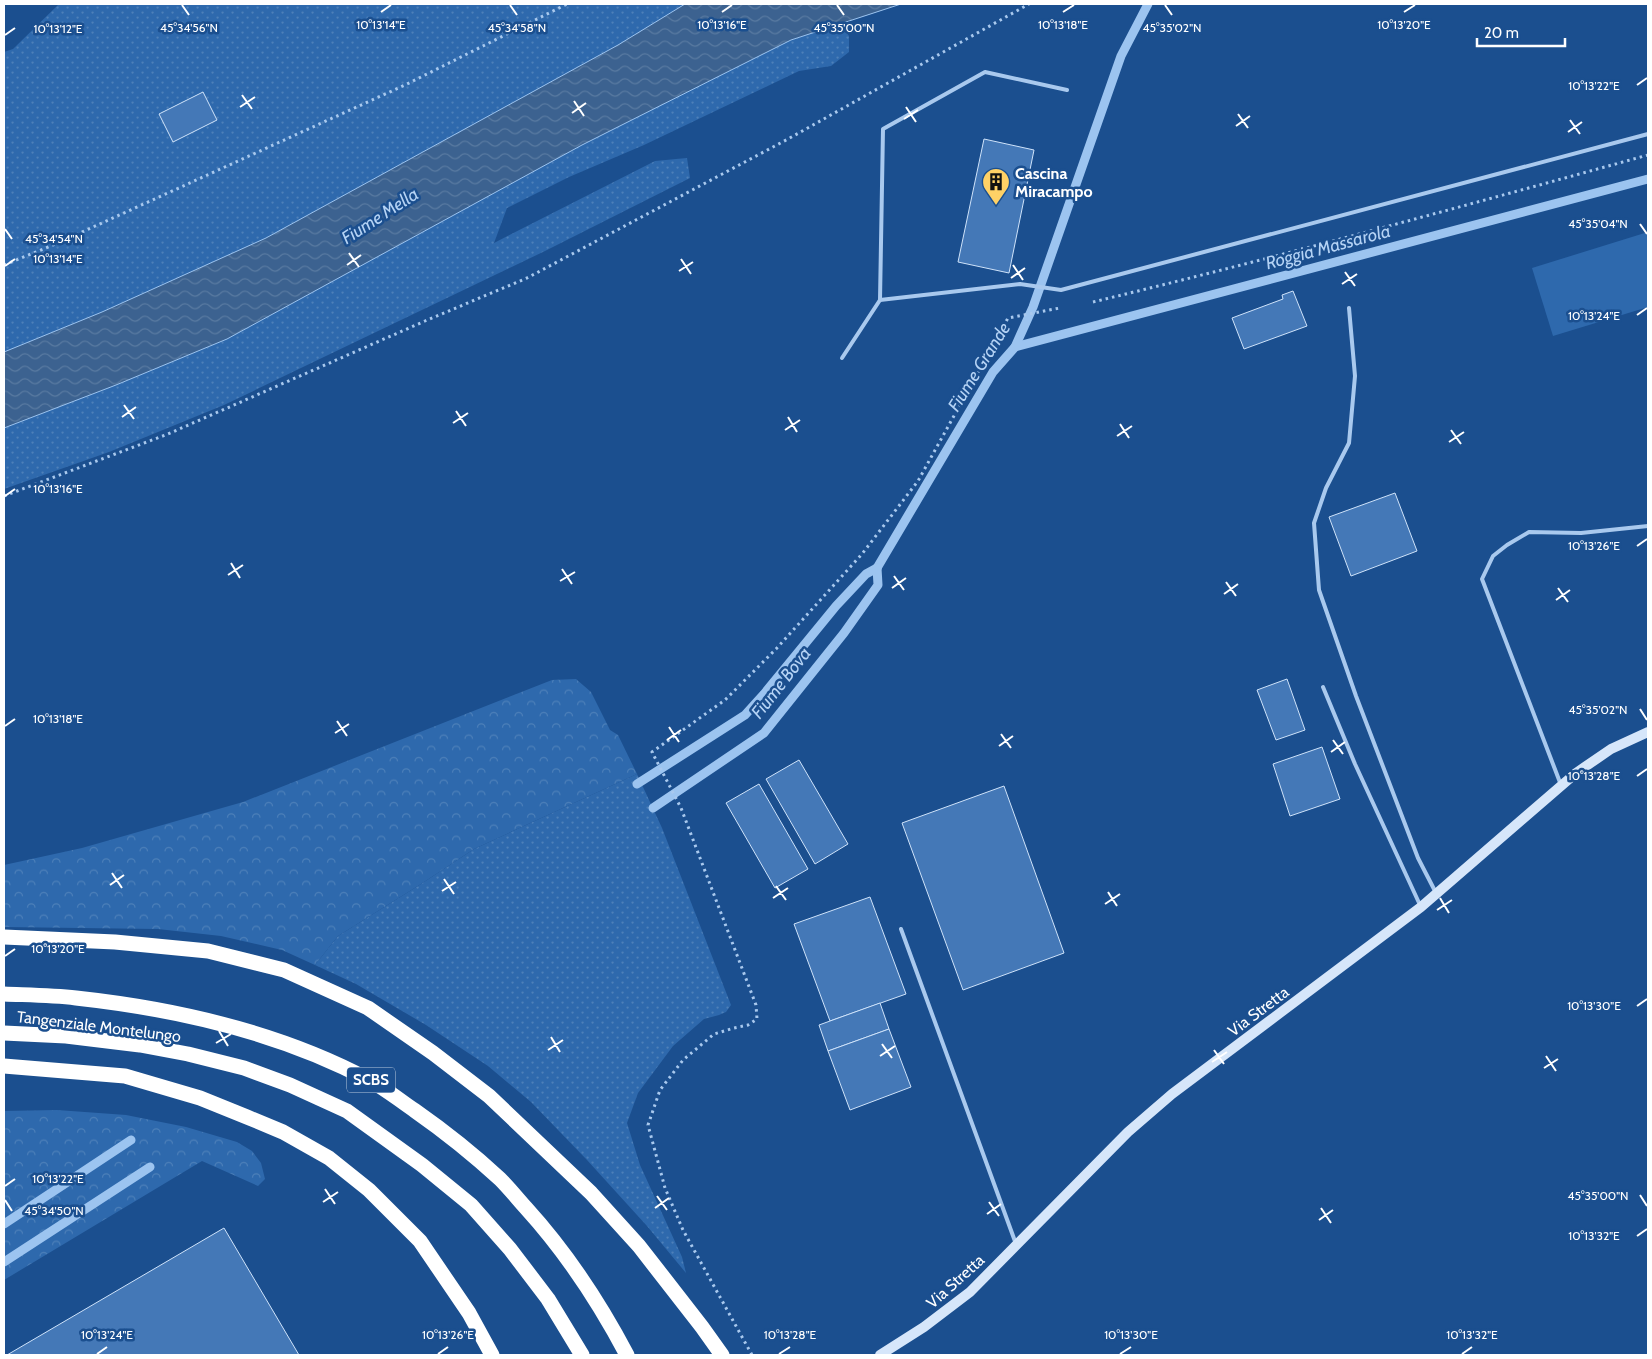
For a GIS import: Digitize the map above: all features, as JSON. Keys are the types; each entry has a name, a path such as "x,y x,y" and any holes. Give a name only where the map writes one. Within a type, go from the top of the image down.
{"highway":[{"path":"4,937 115,942 208,952 284,970 368,1008 433,1053 488,1096 591,1193 639,1246 722,1355"},
{"name":"Tangenziale Montelungo","path":"4,994 75,998 146,1007 201,1019 268,1037 371,1080 448,1133 501,1180 538,1222 579,1274 614,1329 627,1355"},
{"name":"Tangenziale Montelungo","path":"4,1033 140,1045 188,1054 244,1068 290,1085 347,1111 422,1165 471,1205 510,1249 543,1292 582,1355"},
{"path":"4,1066 125,1076 200,1098 283,1132 329,1158 369,1190 420,1241 465,1306 492,1355"}],"street":[{"name":"Via Stretta","path":"880,1355 924,1328 970,1292 1128,1132 1172,1094 1421,907 1576,773 1611,749 1648,732"}],"lane":[{"path":"842,358 880,300 883,129 986,72 1067,90"},
{"path":"880,300 1020,284 1061,290 1648,134"},
{"path":"1349,308 1356,376 1349,442 1326,488 1314,522 1319,590 1356,696 1414,849 1436,893"},
{"path":"1561,786 1482,579 1493,556 1529,532 1581,533 1648,526"},
{"path":"1323,687 1355,764 1421,907"},
{"path":"901,929 1016,1244"}],"path":[{"path":"4,265 67,239 388,93 567,4"},
{"path":"4,496 168,434 527,278 788,139 1029,4"},
{"path":"1086,303 1200,275 1648,155"},
{"path":"752,1355 682,1230 665,1188 648,1125 660,1090 683,1060 714,1034 748,1025 757,1019 756,1005 681,808 652,752 725,700 776,649 862,554 918,481 1008,318 1061,308"}],"green space":[{"path":"59,4 685,4 618,45 266,238 102,312 4,352 4,52 13,49"},
{"path":"841,24 849,36 849,52 831,66 799,71 644,145 569,177 507,208 494,243 655,161 687,158 690,178 545,251 224,405 109,452 4,489 4,428 116,385 227,339 582,145 791,40"},
{"path":"1648,232 1648,307 1553,336 1532,268"},
{"path":"576,679 591,692 610,730 618,735 637,774 474,849 338,936 315,965 282,950 221,936 158,929 4,927 4,865 82,848 243,802 552,680"},
{"path":"637,774 662,828 731,1005 726,1012 704,1019 673,1046 638,1093 627,1123 640,1165 682,1257 686,1273 647,1226 587,1160 531,1102 488,1066 426,1025 356,984 315,965 338,936 474,849"},
{"path":"57,1110 126,1115 186,1127 237,1142 252,1151 261,1163 265,1179 258,1186 202,1161 4,1280 4,1111"}],"water":[{"name":"Fiume Mella","path":"685,4 901,4 791,40 582,145 227,339 116,385 4,428 4,352 102,312 266,238 618,45"}],"building":[{"path":"203,92 217,120 173,142 159,114"},
{"name":"Cascina Miracampo","path":"984,139 1034,150 1009,273 958,262"},
{"path":"1293,291 1307,326 1244,349 1232,318 1283,299 1282,295"},
{"path":"1395,493 1417,551 1351,576 1329,517"},
{"path":"1287,679 1305,730 1276,740 1257,690"},
{"path":"1322,747 1340,799 1290,816 1273,764"},
{"path":"799,760 848,844 815,864 766,779"},
{"path":"759,784 808,869 775,888 726,803"},
{"path":"1004,786 1064,953 963,990 902,823"},
{"path":"870,897 906,994 830,1021 794,924"},
{"path":"880,1003 889,1029 828,1051 819,1025"},
{"path":"889,1029 911,1087 850,1110 828,1051"},
{"path":"224,1228 299,1355 7,1355"}],"waterway":[{"name":"Fiume Grande","path":"877,568 993,372 1015,347 1033,307 1121,56 1148,4"},
{"name":"Roggia Massarola","path":"1015,347 1648,179"},
{"path":"637,784 745,715 836,606 866,574 877,568"},
{"name":"Fiume Bova","path":"653,808 764,733 844,633 878,585 877,568"},
{"path":"4,1224 131,1140"},
{"name":"Fiume Bova","path":"4,1262 150,1167"}],"place":[{"name":"Cascina Miracampo","path":"996,206"}]}
